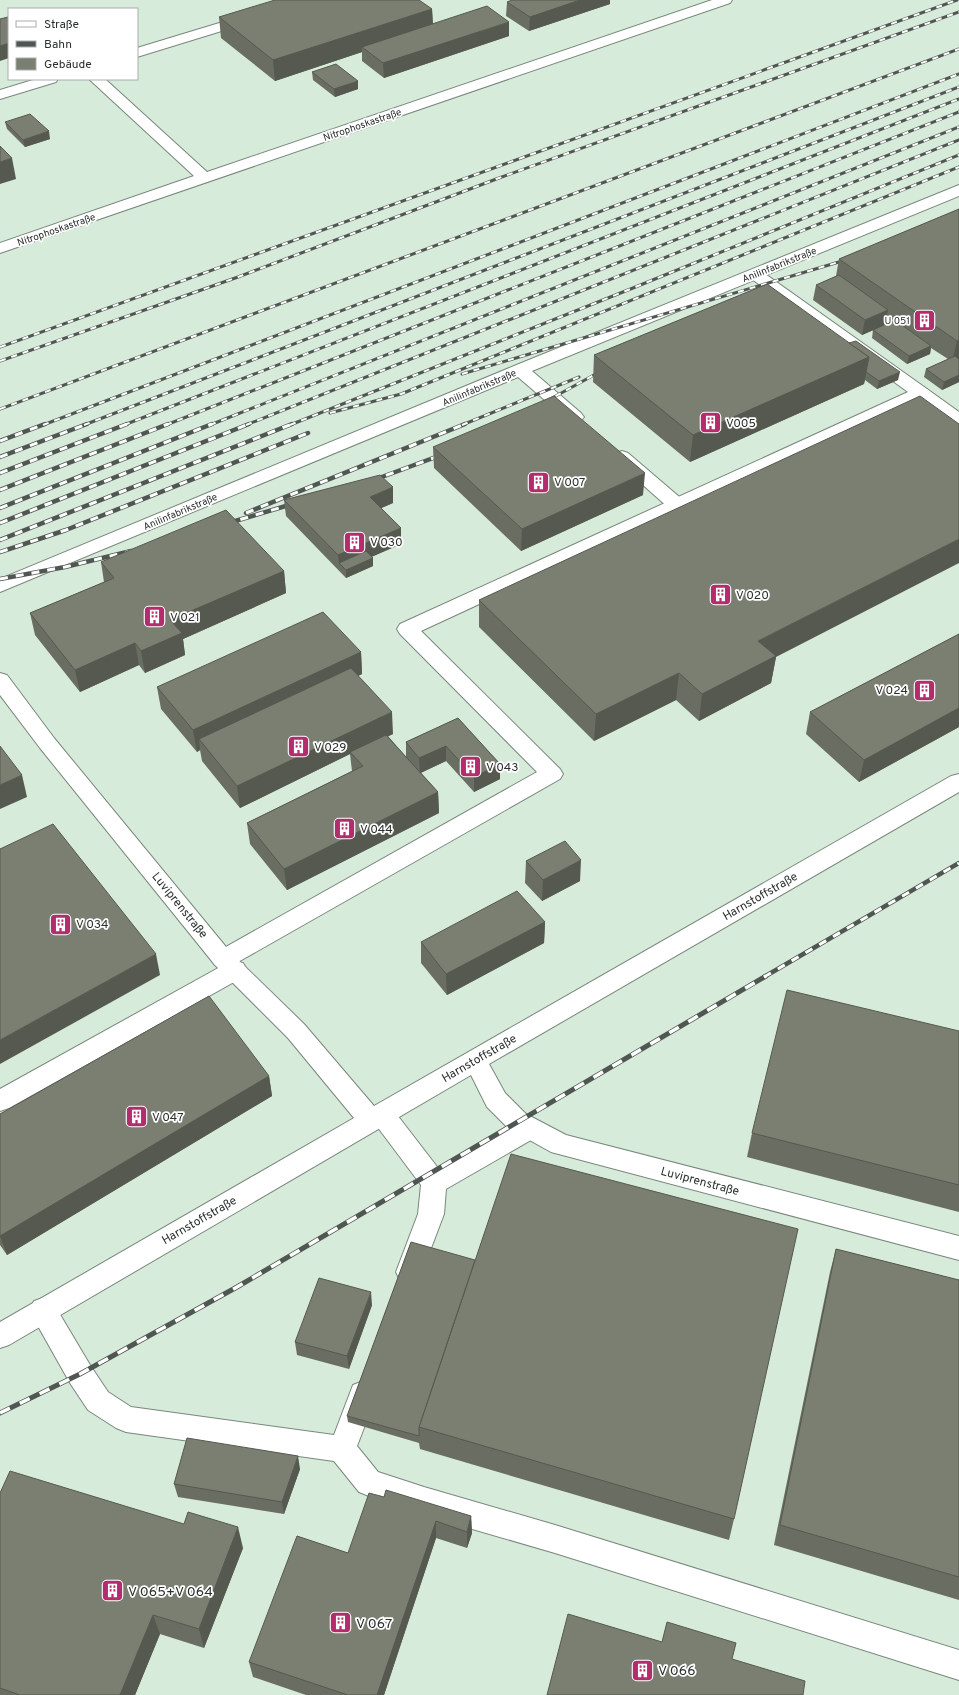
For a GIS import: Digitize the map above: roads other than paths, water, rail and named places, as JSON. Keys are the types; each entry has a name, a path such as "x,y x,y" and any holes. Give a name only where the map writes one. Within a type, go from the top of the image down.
{"street":[{"name":"Nitrophoskastraße","path":"0,248 725,0"},
{"path":"138,53 264,13"},
{"path":"0,95 48,80"},
{"path":"97,80 205,178"},
{"name":"Anilinfabrikstraße","path":"0,586 959,190"},
{"path":"755,274 959,420"},
{"path":"520,370 588,428"},
{"path":"0,1100 552,774 407,629 921,393"},
{"path":"612,449 677,505"},
{"name":"Luviprenstraße","path":"0,680 47,743 229,964 296,1031 376,1117 434,1183"},
{"name":"Harnstoffstraße","path":"0,1336 376,1117 959,782"},
{"name":"Luviprenstraße","path":"475,1060 496,1100 517,1121 529,1129 560,1144 959,1248"},
{"path":"400,1295 431,1214 434,1183 529,1129"},
{"path":"43,1310 80,1374 98,1401 126,1419 342,1449 369,1482 410,1496 959,1665"},
{"path":"342,1449 370,1376"}],"railway":[{"path":"0,347 957,0"},
{"path":"0,361 238,277 499,178 959,12"},
{"path":"0,409 959,49"},
{"path":"43,425 959,74"},
{"path":"84,425 959,87"},
{"path":"124,425 959,99"},
{"path":"166,425 959,112"},
{"path":"210,425 959,127"},
{"path":"246,425 959,140"},
{"path":"290,425 633,288 959,155"},
{"path":"330,413 401,394 959,167"},
{"path":"462,374 849,259"},
{"path":"545,402 603,370"},
{"path":"462,425 579,377"},
{"path":"0,441 45,424"},
{"path":"0,457 87,424"},
{"path":"0,473 127,424"},
{"path":"0,490 168,424"},
{"path":"0,508 212,424"},
{"path":"0,523 249,424"},
{"path":"0,540 292,424"},
{"path":"246,513 465,424"},
{"path":"0,552 66,530 308,433"},
{"path":"371,481 444,454"},
{"path":"225,524 296,503"},
{"path":"0,579 65,567 131,551"},
{"path":"764,977 959,863"},
{"path":"0,1413 80,1374 237,1287 766,976"}],"place":[{"name":"U 051","path":"925,320"},
{"name":"V005","path":"710,423"},
{"name":"V 007","path":"538,482"},
{"name":"V 030","path":"355,542"},
{"name":"V 020","path":"721,595"},
{"name":"V 021","path":"154,617"},
{"name":"V 024","path":"924,690"},
{"name":"V 029","path":"298,747"},
{"name":"V 043","path":"470,767"},
{"name":"V 044","path":"345,829"},
{"name":"V 034","path":"60,924"},
{"name":"V 047","path":"137,1117"},
{"name":"V 065+V 064","path":"113,1591"},
{"name":"V 067","path":"341,1623"},
{"name":"V 066","path":"643,1670"}]}
